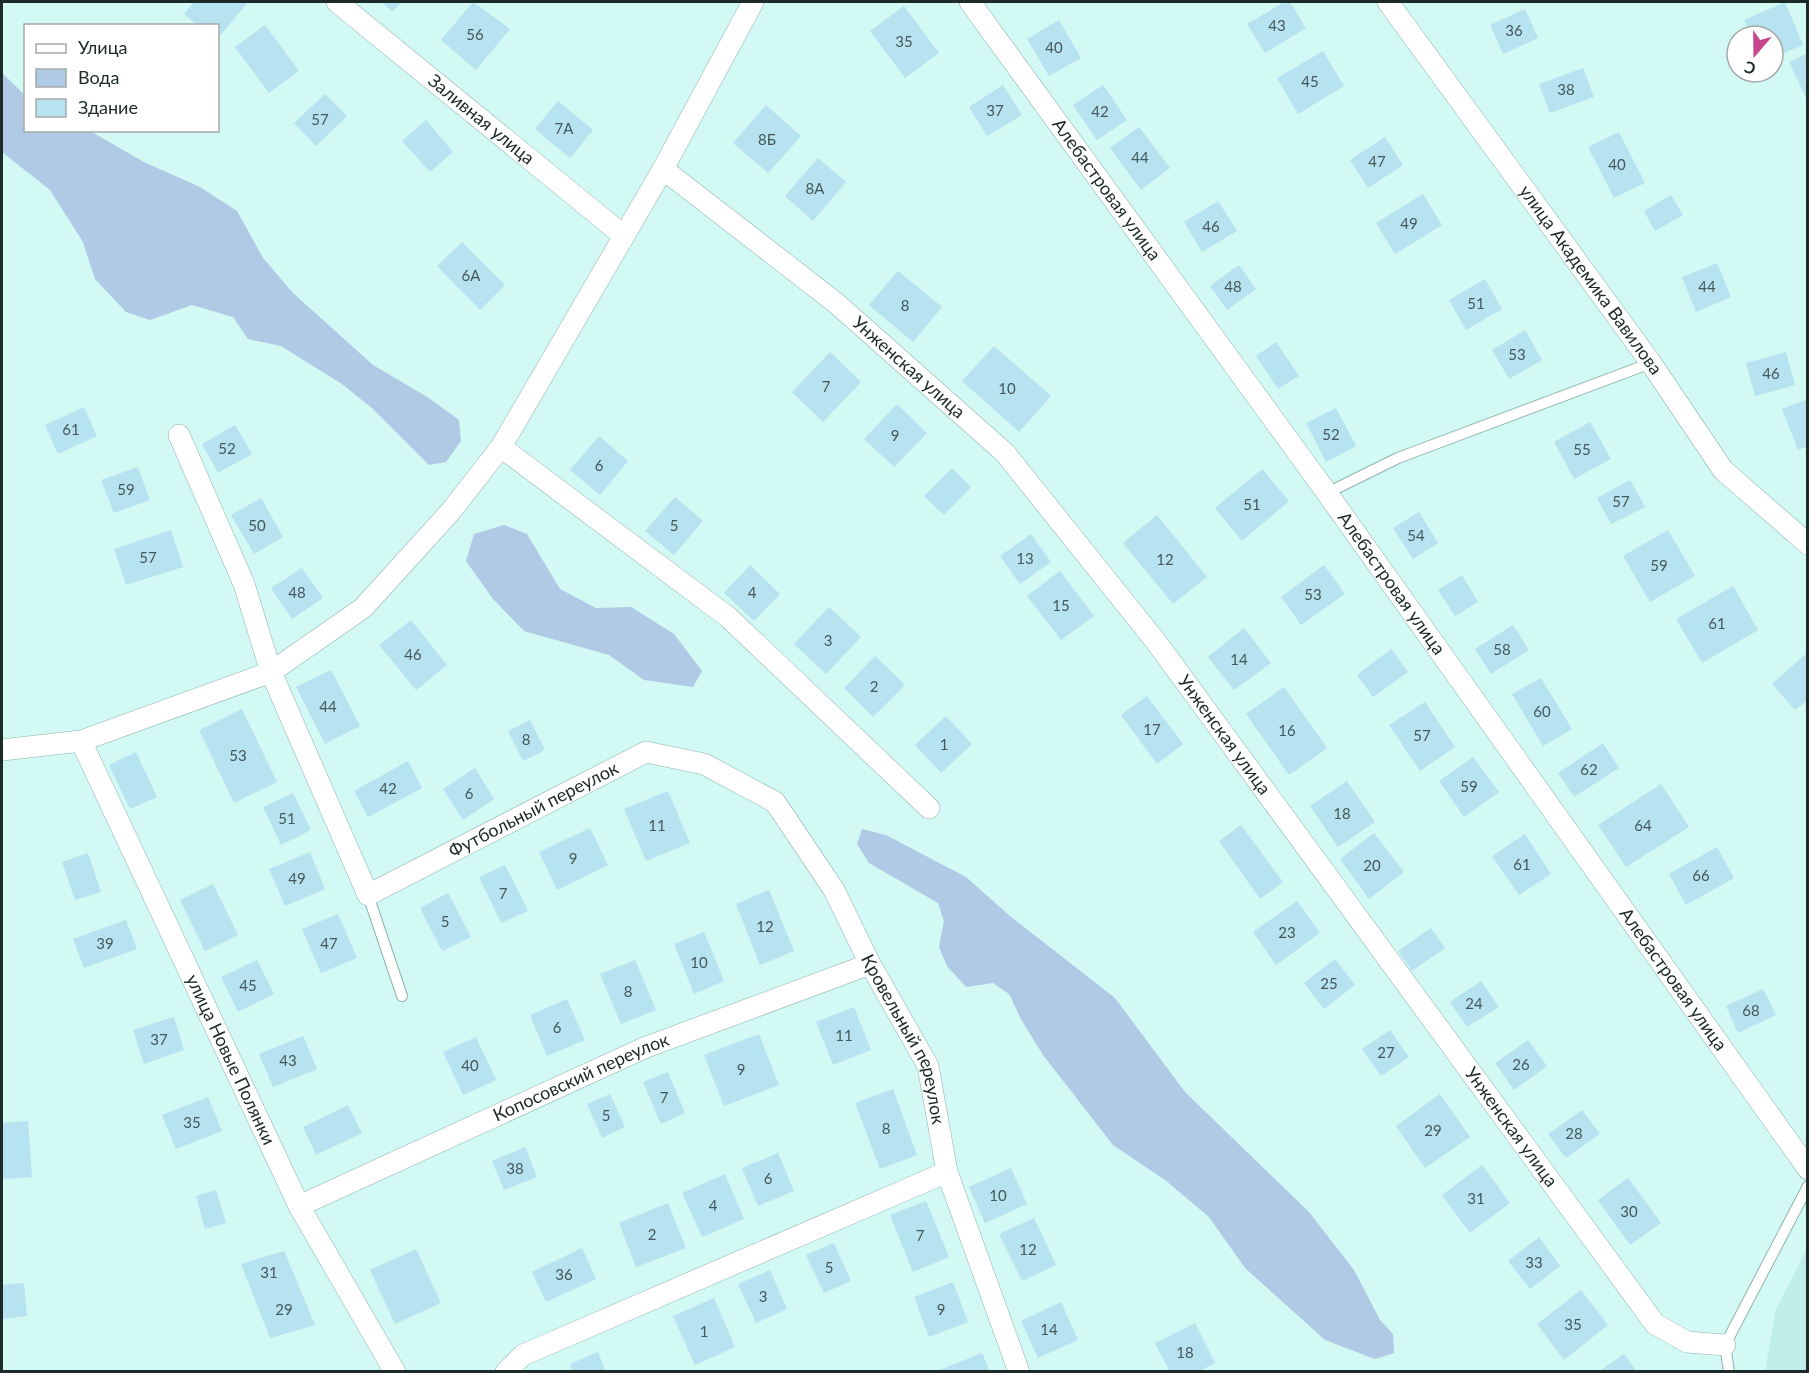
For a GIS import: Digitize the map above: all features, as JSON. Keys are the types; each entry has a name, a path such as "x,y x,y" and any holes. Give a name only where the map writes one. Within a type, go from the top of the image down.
{"street":[{"name":"Заливная улица","path":"337,2 624,236"},
{"path":"2,750 81,741 271,672 363,608 451,512 501,447 663,169 753,2"},
{"name":"Алебастровая улица","path":"970,2 1327,493 1808,1169"},
{"name":"улица Академика Вавилова","path":"1388,2 1651,363 1724,470 1808,544"},
{"name":"Унженская улица","path":"663,169 836,303 1005,453 1157,643 1655,1324 1687,1342 1725,1345"},
{"path":"179,435 244,584 271,672 368,895"},
{"path":"501,447 728,617 929,808"},
{"name":"улица Новые Полянки","path":"81,741 299,1206 395,1371"},
{"name":"Футбольный переулок","path":"368,895 646,752 704,764"},
{"name":"Кровельный переулок","path":"704,764 775,802 834,890 870,964 928,1066 947,1172 1018,1371"},
{"name":"Копосовский переулок","path":"299,1206 644,1048 870,964"},
{"path":"506,1371 524,1355 947,1172"}],"lane":[{"path":"1327,493 1398,458 1651,363"},
{"path":"368,895 402,996"},
{"path":"1730,1371 1725,1345 1808,1186"}],"shaded area":[{"path":"1807,1249 1807,1371 1765,1371 1776,1309"}],"water":[{"path":"2,73 24,94 24,132 92,132 144,162 200,187 237,211 263,258 293,293 373,365 429,398 459,420 461,441 446,462 429,465 373,409 342,384 281,346 248,339 233,317 192,305 150,320 126,312 95,279 83,242 50,190 2,152"},
{"path":"504,525 527,534 560,589 596,608 631,607 674,634 702,671 693,687 644,680 609,655 524,631 493,599 466,561 474,534"},
{"path":"862,829 886,835 966,877 1010,916 1115,998 1185,1092 1309,1212 1354,1270 1380,1320 1393,1334 1394,1353 1375,1359 1325,1340 1245,1268 1209,1217 1165,1180 1113,1145 1043,1055 1009,994 993,983 966,987 947,966 939,947 944,921 938,903 869,863 857,844"}],"building":[{"path":"194,2 248,2 219,37 219,24 196,24 184,14"},
{"path":"381,2 401,2 393,12"},
{"path":"473,2 510,29 476,70 441,40"},
{"path":"1284,2 1290,2 1306,28 1265,53 1247,24"},
{"path":"1785,2 1803,45 1785,53 1785,24 1746,24 1744,20"},
{"path":"904,6 939,53 905,78 870,31"},
{"path":"1525,9 1538,38 1503,54 1490,25"},
{"path":"1059,20 1081,58 1049,76 1027,39"},
{"path":"265,25 299,71 269,93 235,47"},
{"path":"1323,51 1344,86 1298,114 1277,78"},
{"path":"1808,53 1808,102 1789,62"},
{"path":"1583,68 1594,97 1550,113 1539,84"},
{"path":"1003,85 1022,115 987,136 969,107"},
{"path":"1103,85 1127,120 1097,140 1073,105"},
{"path":"325,94 347,116 316,146 294,123"},
{"path":"558,101 593,130 570,158 535,129"},
{"path":"766,105 801,136 768,173 733,143"},
{"path":"426,120 453,152 430,172 402,141"},
{"path":"1139,127 1170,168 1141,190 1110,148"},
{"path":"1619,132 1645,183 1614,198 1588,147"},
{"path":"1385,137 1403,165 1368,188 1350,160"},
{"path":"818,158 846,182 813,221 785,196"},
{"path":"1423,194 1442,225 1395,254 1376,223"},
{"path":"1671,195 1683,215 1655,231 1644,211"},
{"path":"1218,201 1237,231 1202,252 1184,222"},
{"path":"462,242 505,285 480,310 437,266"},
{"path":"1717,263 1731,297 1696,312 1682,277"},
{"path":"1239,265 1256,289 1227,310 1210,286"},
{"path":"898,271 942,307 913,342 869,305"},
{"path":"1485,279 1502,309 1466,330 1449,300"},
{"path":"1525,330 1542,360 1509,379 1492,350"},
{"path":"1276,342 1299,376 1278,389 1256,356"},
{"path":"994,346 1051,396 1019,432 962,381"},
{"path":"830,352 861,382 823,422 792,392"},
{"path":"1786,352 1795,385 1755,396 1746,363"},
{"path":"1808,399 1808,446 1798,450 1782,409"},
{"path":"897,404 927,433 894,467 864,439"},
{"path":"84,407 97,436 58,454 45,425"},
{"path":"1336,408 1356,446 1326,462 1306,423"},
{"path":"1590,422 1611,459 1574,479 1554,442"},
{"path":"235,425 252,454 218,473 202,444"},
{"path":"599,436 628,461 600,495 570,470"},
{"path":"138,467 150,500 114,513 101,480"},
{"path":"952,468 971,487 944,515 924,496"},
{"path":"1262,469 1289,501 1242,541 1215,508"},
{"path":"1630,480 1645,507 1611,524 1597,498"},
{"path":"675,497 703,521 674,555 645,531"},
{"path":"261,498 283,537 254,554 231,515"},
{"path":"1419,512 1438,543 1413,559 1393,528"},
{"path":"1157,515 1207,577 1173,604 1123,543"},
{"path":"171,530 183,567 126,585 114,549"},
{"path":"1668,530 1695,576 1650,602 1623,556"},
{"path":"1031,534 1051,562 1020,584 1000,556"},
{"path":"750,565 780,594 754,621 724,593"},
{"path":"1324,565 1345,594 1301,625 1281,597"},
{"path":"302,568 323,598 292,619 271,588"},
{"path":"1060,571 1094,616 1061,640 1027,596"},
{"path":"1462,575 1478,602 1455,616 1438,590"},
{"path":"1733,586 1758,630 1702,663 1676,619"},
{"path":"829,607 861,637 826,674 794,644"},
{"path":"411,620 447,665 416,690 379,645"},
{"path":"1513,625 1529,650 1491,674 1475,649"},
{"path":"1244,628 1271,663 1234,690 1208,657"},
{"path":"1391,649 1408,672 1373,697 1357,675"},
{"path":"1808,652 1808,700 1795,710 1772,684"},
{"path":"875,656 905,685 873,717 844,688"},
{"path":"331,670 360,726 325,744 296,687"},
{"path":"1541,678 1572,729 1543,746 1512,694"},
{"path":"1284,687 1327,748 1289,775 1246,714"},
{"path":"1147,696 1183,744 1157,764 1121,715"},
{"path":"1425,702 1455,747 1420,771 1389,725"},
{"path":"242,709 277,782 234,803 199,730"},
{"path":"946,716 972,744 941,773 915,745"},
{"path":"530,720 545,750 523,761 508,731"},
{"path":"1603,743 1619,768 1574,797 1558,773"},
{"path":"136,752 157,797 130,809 109,765"},
{"path":"1473,757 1499,792 1464,817 1439,781"},
{"path":"408,761 422,788 368,817 354,791"},
{"path":"475,768 494,799 463,820 443,789"},
{"path":"1347,781 1375,822 1338,847 1310,806"},
{"path":"1661,784 1689,827 1626,867 1598,825"},
{"path":"668,791 690,843 646,861 624,809"},
{"path":"293,793 311,830 281,845 263,807"},
{"path":"1241,825 1283,882 1260,899 1219,841"},
{"path":"590,828 608,865 557,890 539,852"},
{"path":"1374,833 1404,872 1369,899 1340,859"},
{"path":"1525,834 1551,874 1519,895 1492,856"},
{"path":"1717,847 1734,878 1686,905 1669,874"},
{"path":"310,852 325,889 285,906 269,869"},
{"path":"88,853 101,892 75,900 62,862"},
{"path":"505,865 528,911 501,923 479,877"},
{"path":"213,884 238,935 205,951 180,900"},
{"path":"769,890 794,951 760,965 736,904"},
{"path":"448,893 471,937 442,951 420,908"},
{"path":"1297,901 1320,933 1276,965 1253,932"},
{"path":"338,914 357,958 321,973 302,929"},
{"path":"126,920 137,949 84,968 73,939"},
{"path":"1431,928 1445,948 1412,971 1398,951"},
{"path":"704,932 724,981 694,994 674,944"},
{"path":"1335,959 1355,985 1324,1009 1304,983"},
{"path":"257,960 274,994 238,1012 221,977"},
{"path":"635,960 656,1010 621,1024 600,974"},
{"path":"1481,981 1499,1007 1467,1027 1450,1002"},
{"path":"1763,989 1776,1015 1738,1033 1726,1006"},
{"path":"567,999 585,1040 547,1056 530,1015"},
{"path":"854,1007 871,1050 833,1065 816,1022"},
{"path":"174,1017 184,1050 144,1064 133,1030"},
{"path":"1390,1030 1409,1057 1381,1076 1362,1049"},
{"path":"759,1034 779,1085 724,1106 704,1055"},
{"path":"303,1036 317,1069 273,1087 259,1054"},
{"path":"476,1037 496,1080 463,1095 443,1052"},
{"path":"1528,1040 1547,1066 1514,1090 1495,1063"},
{"path":"668,1072 685,1113 661,1124 643,1082"},
{"path":"893,1089 917,1155 880,1169 855,1103"},
{"path":"610,1094 625,1127 602,1138 587,1104"},
{"path":"1440,1094 1470,1137 1425,1168 1396,1126"},
{"path":"208,1097 222,1131 176,1149 162,1115"},
{"path":"348,1105 362,1133 316,1155 303,1127"},
{"path":"1582,1110 1600,1134 1566,1158 1548,1134"},
{"path":"28,1121 32,1177 2,1179 2,1123"},
{"path":"525,1147 537,1177 504,1190 492,1161"},
{"path":"778,1153 794,1191 758,1206 742,1168"},
{"path":"1482,1165 1510,1203 1470,1233 1442,1195"},
{"path":"1011,1168 1027,1204 985,1223 969,1187"},
{"path":"725,1174 744,1219 702,1237 682,1193"},
{"path":"1628,1178 1661,1223 1630,1245 1598,1200"},
{"path":"216,1190 226,1223 205,1229 196,1196"},
{"path":"926,1201 949,1257 913,1272 890,1215"},
{"path":"668,1203 686,1248 636,1267 619,1223"},
{"path":"1034,1218 1056,1265 1022,1281 999,1234"},
{"path":"1539,1237 1560,1266 1530,1289 1508,1261"},
{"path":"834,1243 851,1281 824,1293 806,1255"},
{"path":"582,1248 596,1279 546,1302 532,1272"},
{"path":"416,1249 441,1303 395,1324 370,1270"},
{"path":"284,1251 315,1325 270,1338 241,1264"},
{"path":"770,1270 787,1309 756,1323 738,1284"},
{"path":"953,1282 968,1322 929,1337 914,1297"},
{"path":"24,1283 27,1316 2,1319 2,1285"},
{"path":"1581,1290 1608,1325 1564,1360 1537,1324"},
{"path":"714,1298 735,1347 695,1365 673,1316"},
{"path":"1061,1302 1078,1340 1038,1358 1021,1321"},
{"path":"1195,1323 1215,1363 1198,1372 1170,1372 1155,1343"},
{"path":"598,1352 606,1372 573,1372 570,1364"},
{"path":"982,1353 990,1372 937,1372 937,1371"},
{"path":"1624,1354 1637,1372 1598,1372"}]}
